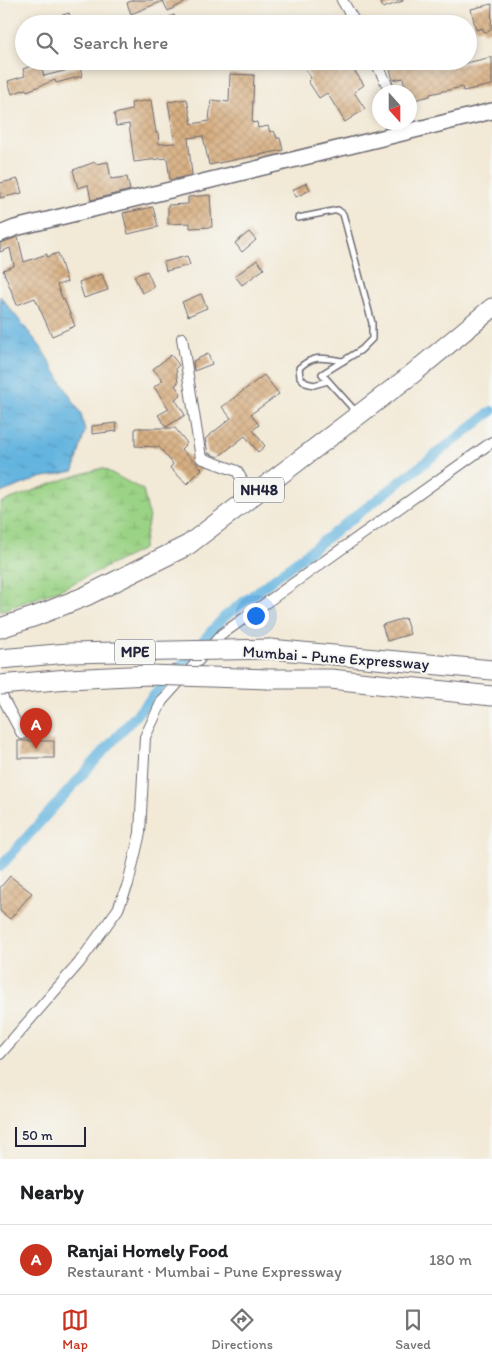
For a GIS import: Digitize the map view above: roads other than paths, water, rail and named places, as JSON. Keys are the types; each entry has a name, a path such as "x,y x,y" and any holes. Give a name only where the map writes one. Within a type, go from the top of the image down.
{"highway":[{"name":"NH48","path":"0,628 86,596 188,545 412,375 492,308"},
{"name":"Mumbai - Pune Expressway","path":"0,659 68,653 270,649 492,670"},
{"name":"Mumbai - Pune Expressway","path":"0,685 68,678 149,675 331,679 492,696"}],"main road":[{"path":"417,125 492,111"},
{"path":"0,234 15,228 396,130"}],"street":[{"path":"342,0 351,15"},
{"path":"380,70 387,85"},
{"path":"182,338 202,458 238,471 252,496"},
{"path":"0,1054 79,963 118,909 128,884 140,833 145,737 162,701 222,634 492,442"},
{"path":"0,693 22,734"}],"lane":[{"path":"298,218 338,210 343,214 372,323 372,339 361,350 322,374 358,415"},
{"path":"328,380 314,384 306,383 300,378 299,368 306,362 317,358 343,361"}],"water":[{"path":"0,296 40,346 81,414 85,431 74,471 40,478 0,493"}],"waterway":[{"path":"0,867 224,617 492,411"}],"place":[{"name":"Ranjai Homely Food","path":"36,749"}]}
